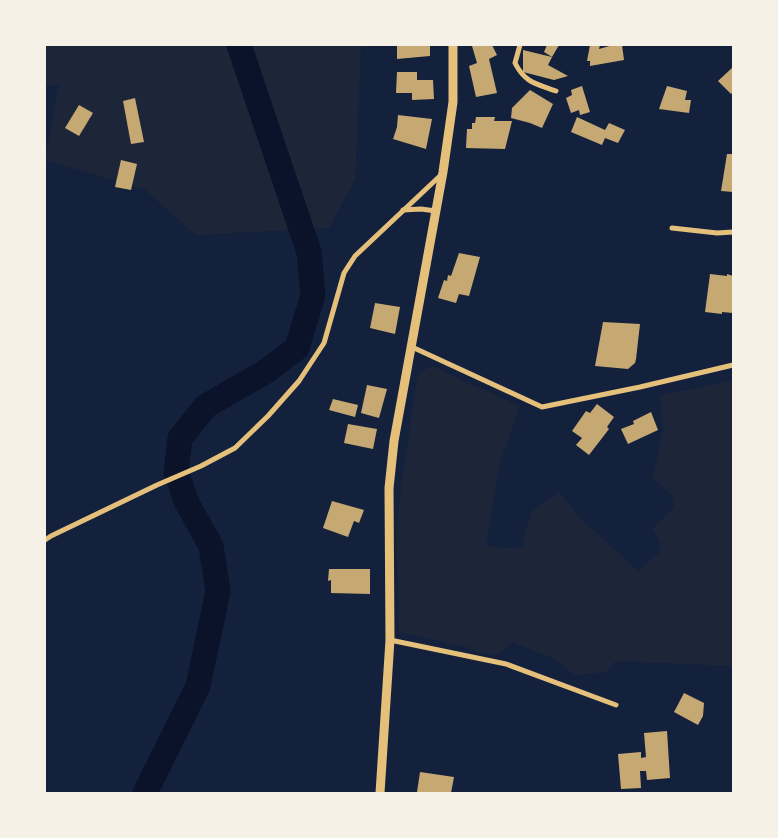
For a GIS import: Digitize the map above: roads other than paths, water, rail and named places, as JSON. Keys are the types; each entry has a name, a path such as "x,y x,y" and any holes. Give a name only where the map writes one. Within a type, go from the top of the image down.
{"street":[{"path":"380,793 390,640 389,488 394,440 443,172 453,102 453,45"},
{"path":"520,45 515,63 519,71 528,81 556,91"},
{"path":"45,540 235,448 268,416 299,381 324,343 344,273 355,256 443,172"},
{"path":"403,210 421,208 436,211"},
{"path":"672,228 717,233 733,232"},
{"path":"412,347 542,407 640,387 733,365"},
{"path":"390,640 506,664 616,706"}],"waterway":[{"path":"145,793 198,686 218,591 211,546 187,503 176,472 180,438 206,406 265,372 297,348 313,295 309,252 239,45"}]}
